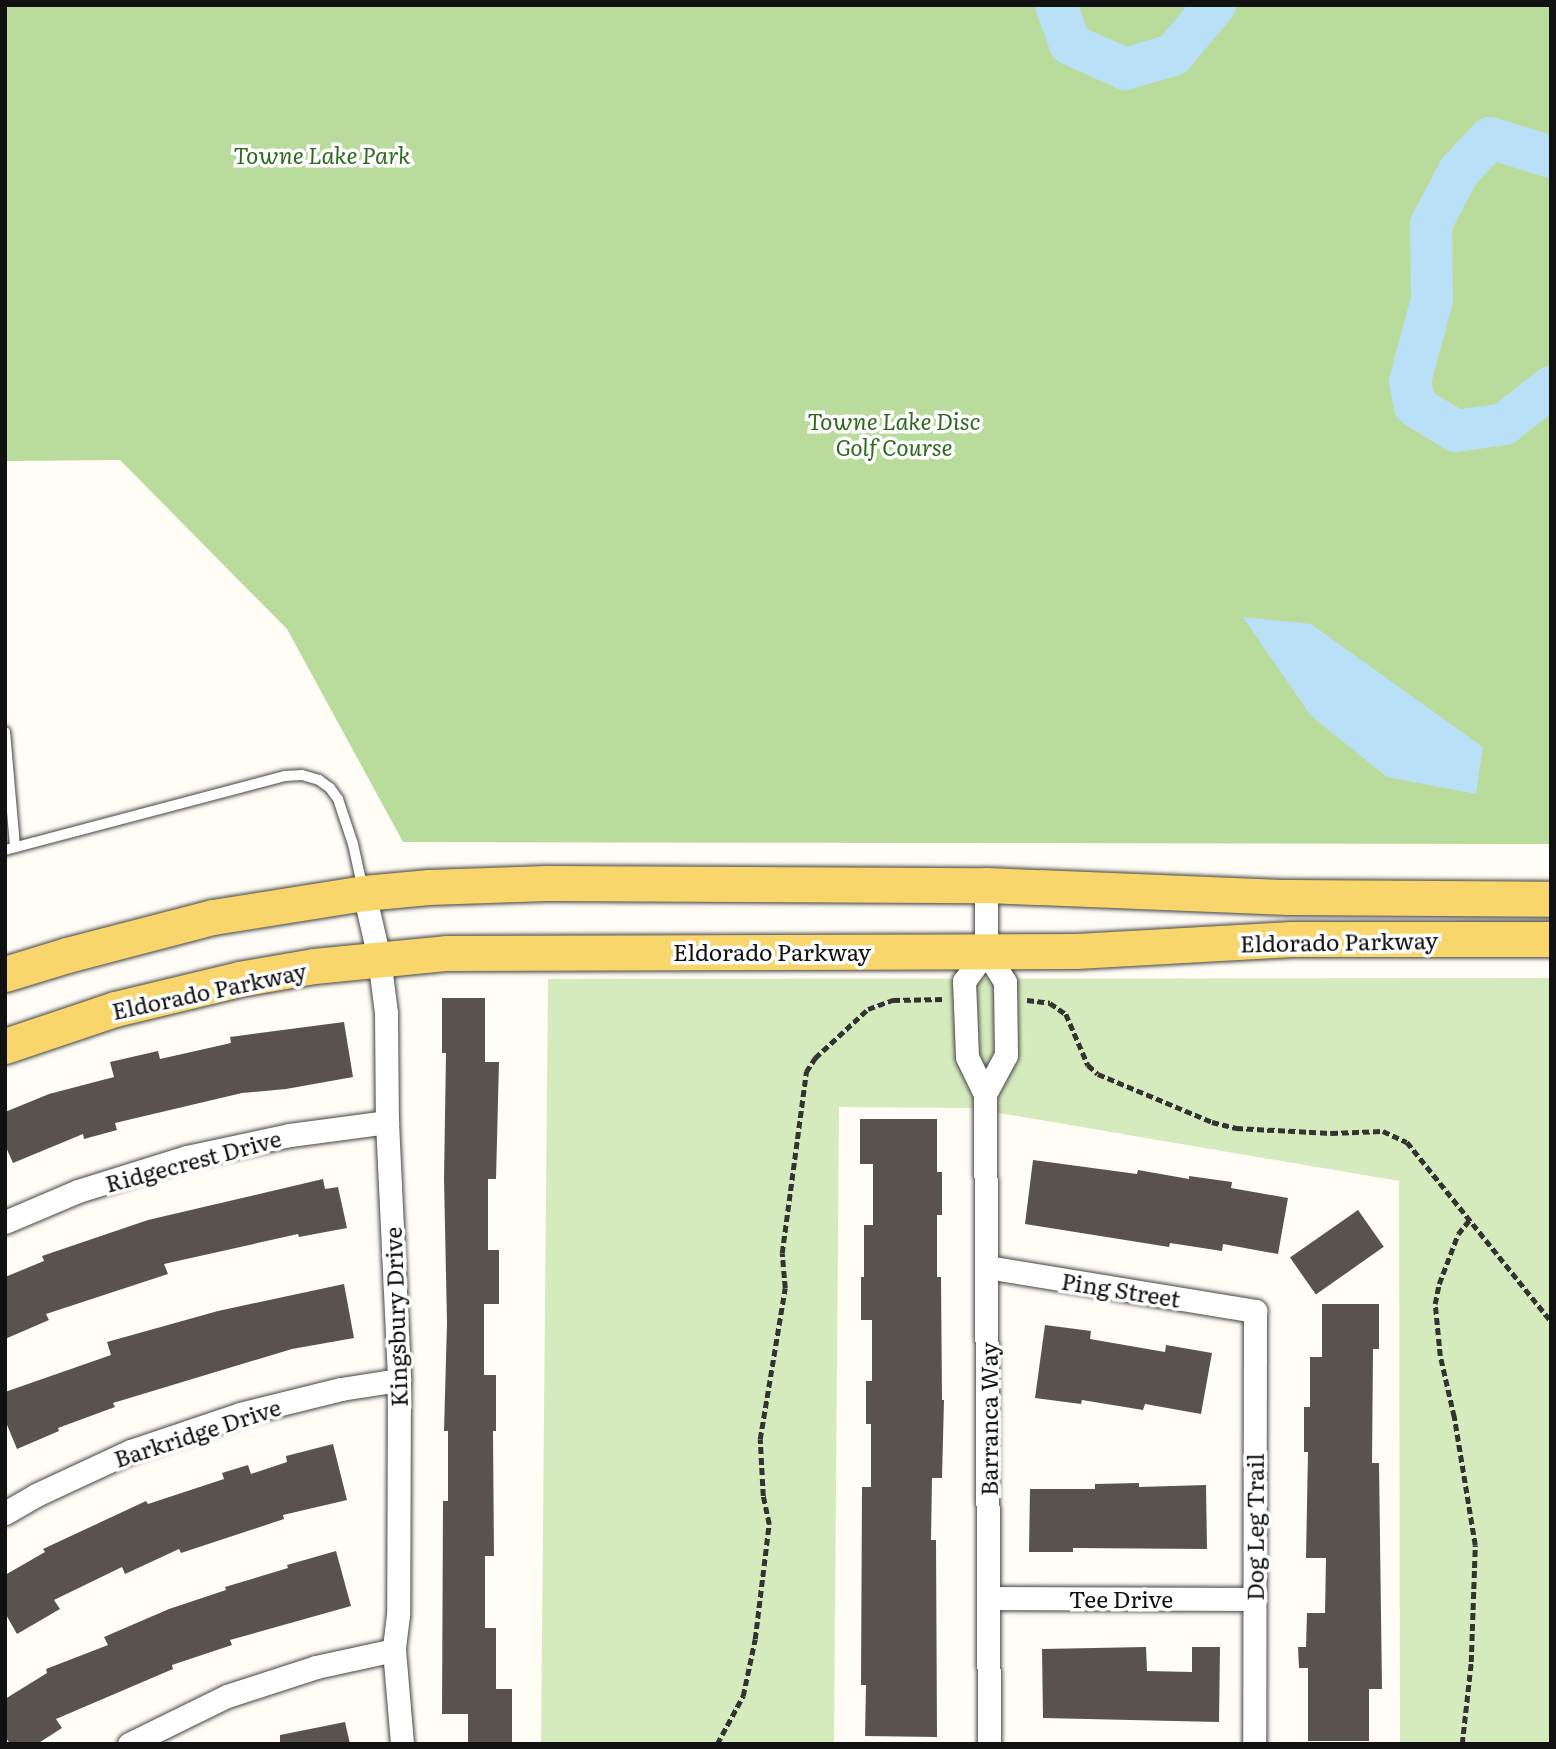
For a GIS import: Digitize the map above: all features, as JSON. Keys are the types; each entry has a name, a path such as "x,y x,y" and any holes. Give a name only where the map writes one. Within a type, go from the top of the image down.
{"main road":[{"name":"Eldorado Parkway","path":"5,974 213,917 364,893 547,883 985,885 1355,898 1551,899"},
{"name":"Eldorado Parkway","path":"5,1046 115,1009 203,987 379,958 530,950 1134,950 1245,941 1377,938 1551,939"}],"street":[{"path":"985,885 986,951"},
{"name":"Kingsbury Drive","path":"364,893 379,958 386,1013 387,1122 398,1381 398,1615 394,1650 402,1744"},
{"name":"Barranca Way","path":"985,1094 1006,1055 1005,982 986,951 964,981 967,1057 985,1094 989,1744"},
{"name":"Ridgecrest Drive","path":"5,1223 78,1191 187,1157 290,1135 387,1122"},
{"name":"Ping Street","path":"987,1267 1255,1311"},
{"name":"Dog Leg Trail","path":"1254,1744 1255,1311"},
{"name":"Barkridge Drive","path":"5,1513 36,1495 131,1451 228,1418 341,1389 398,1381"},
{"name":"Tee Drive","path":"988,1598 1253,1599"},
{"path":"129,1744 227,1696 316,1667 394,1650"}],"lane":[{"path":"5,732 10,848 285,776 302,775 330,788 338,799 353,844 364,893"}],"path":[{"path":"717,1744 743,1696 755,1639 769,1524 763,1496 760,1439 785,1288 782,1253 806,1072 815,1058 868,1009 893,1000 951,1000"},
{"path":"1030,1000 1050,1003 1066,1014 1087,1065 1098,1074 1212,1122 1236,1128 1394,1134 1407,1142 1551,1321"},
{"path":"1462,1744 1469,1707 1475,1545 1454,1417 1440,1356 1435,1304 1439,1284 1458,1234 1470,1219"}],"green space":[{"name":"Towne Lake Disc Golf Course","path":"5,5 1551,5 1551,844 403,842 287,629 120,460 5,461"},
{"path":"1551,978 1551,1744 1400,1744 1399,1181 970,1108 839,1107 834,1744 541,1744 548,979"}],"water":[{"path":"1243,617 1311,624 1483,747 1476,794 1387,777 1311,716"}],"building":[{"path":"442,998 485,998 485,1062 499,1062 496,1179 488,1179 488,1250 499,1250 499,1304 484,1304 484,1375 496,1375 496,1431 493,1431 494,1556 485,1556 485,1628 496,1628 496,1689 512,1689 512,1744 468,1744 468,1714 442,1714 443,1501 448,1501 448,1431 444,1431 447,1323 444,1179 446,1053 442,1053"},
{"path":"344,1022 353,1077 286,1089 242,1093 115,1123 117,1130 84,1139 83,1134 13,1163 5,1145 5,1112 49,1094 114,1077 110,1062 158,1051 160,1059 231,1043 230,1037"},
{"path":"860,1119 937,1119 937,1172 942,1172 942,1215 937,1215 937,1277 941,1277 944,1400 942,1478 932,1478 931,1540 936,1540 937,1737 865,1736 866,1685 861,1685 862,1487 871,1487 871,1424 866,1424 866,1381 872,1381 872,1320 861,1320 861,1277 864,1277 864,1225 873,1225 873,1164 860,1164"},
{"path":"1033,1160 1137,1174 1138,1170 1189,1179 1189,1176 1232,1182 1231,1188 1288,1198 1278,1254 1223,1244 1222,1251 1170,1243 1169,1247 1025,1224"},
{"path":"323,1179 325,1189 338,1187 347,1228 299,1237 298,1234 164,1264 168,1274 46,1314 49,1320 5,1339 5,1277 44,1261 42,1256 148,1220"},
{"path":"1358,1210 1384,1247 1316,1294 1290,1258"},
{"path":"344,1284 354,1338 292,1349 113,1403 115,1407 58,1428 59,1431 17,1449 5,1420 5,1392 111,1355 107,1342 218,1311"},
{"path":"1322,1304 1379,1304 1379,1349 1373,1349 1372,1463 1379,1463 1382,1689 1369,1689 1369,1741 1308,1741 1308,1668 1299,1668 1298,1647 1306,1647 1307,1613 1325,1613 1326,1558 1306,1558 1308,1452 1304,1452 1304,1407 1310,1407 1310,1357 1322,1357"},
{"path":"1045,1325 1091,1331 1090,1339 1165,1352 1166,1345 1212,1353 1201,1414 1145,1404 1143,1410 1082,1400 1081,1404 1035,1398"},
{"path":"333,1444 347,1500 283,1515 284,1519 181,1553 179,1549 125,1574 122,1567 54,1600 60,1609 17,1634 5,1613 5,1575 45,1552 43,1549 146,1501 148,1504 224,1479 222,1473 248,1465 251,1474 287,1462 286,1456"},
{"path":"1139,1483 1139,1487 1206,1485 1207,1549 1073,1548 1073,1552 1029,1552 1030,1489 1095,1489 1095,1484"},
{"path":"336,1551 351,1606 230,1640 232,1645 172,1665 173,1669 56,1719 62,1728 37,1744 10,1744 5,1736 5,1699 47,1673 46,1669 108,1645 104,1637 169,1609 226,1590 225,1587 288,1568 287,1565"},
{"path":"1146,1647 1147,1671 1192,1672 1192,1647 1220,1647 1219,1722 1043,1718 1042,1649"},
{"path":"345,1722 350,1744 280,1744 280,1735"}],"waterway":[{"path":"1056,5 1070,44 1125,69 1173,55 1215,5"},
{"path":"1551,157 1490,138 1459,171 1431,224 1432,300 1410,381 1415,406 1456,431 1504,424 1551,387"}],"park label":[{"name":"Towne Lake Park","path":"322,154"}]}
